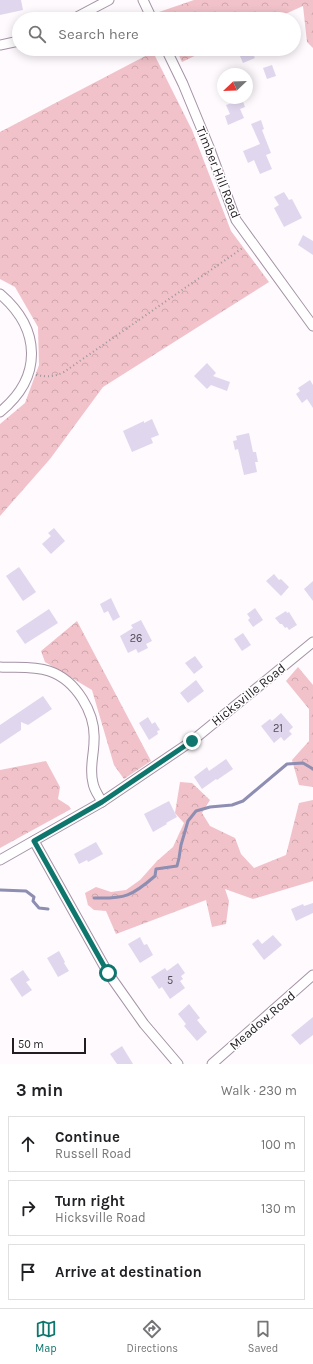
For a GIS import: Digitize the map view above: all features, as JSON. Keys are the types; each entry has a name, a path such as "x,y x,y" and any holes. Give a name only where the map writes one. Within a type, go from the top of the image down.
{"street":[{"path":"86,12 109,0"},
{"path":"143,0 149,12"},
{"path":"0,45 12,42"},
{"name":"Timber Hill Road","path":"169,56 183,84 209,147 236,220 313,326"},
{"path":"0,294 17,311 29,336 32,348 29,374 20,391 0,412"},
{"name":"Hicksville Road","path":"0,860 102,802 192,741 313,642"},
{"path":"0,667 36,668 49,671 62,678 76,691 86,704 92,722 94,740 91,772 93,784 102,802"},
{"path":"34,841 108,973 144,1024 178,1064"},
{"name":"Meadow Road","path":"212,1064 313,975"}],"path":[{"path":"29,374 49,377 64,372 251,242"}],"green space":[{"path":"194,0 313,0 313,48 307,42 303,6 290,12 159,12"},
{"path":"145,56 155,56 192,130 231,231 269,282 103,387 50,459 0,516 0,424 25,403 39,365 38,327 15,287 0,279 0,132"},
{"path":"179,56 194,56 182,62"},
{"path":"77,621 151,761 124,779 114,765 92,690 45,662 41,651"},
{"path":"298,667 313,685 313,787 299,785 292,760 309,741 309,709 286,681"},
{"path":"46,761 60,787 58,799 71,809 0,848 0,770"},
{"path":"180,782 192,783 210,800 202,813 210,826 235,838 241,854 254,868 286,855 299,803 313,800 313,881 253,899 225,889 229,901 226,924 212,927 206,900 116,934 106,911 94,910 88,905 85,893 96,887 111,892 126,890 140,880 157,861 173,847 184,823 175,813"}],"building":[{"path":"0,0 21,0 23,10 0,15"},
{"path":"240,56 254,56 255,58 243,63"},
{"path":"272,65 276,76 267,79 263,68"},
{"path":"244,104 245,107 240,109 244,118 228,125 225,116 230,114 226,105"},
{"path":"261,120 264,129 262,130 271,153 266,155 272,169 260,174 254,160 248,163 243,151 260,144 251,124"},
{"path":"284,192 289,200 292,199 302,218 284,227 274,208 279,205 274,197"},
{"path":"303,235 313,241 313,255 298,245"},
{"path":"207,363 216,373 213,376 230,382 227,391 211,385 207,389 194,376"},
{"path":"310,380 313,385 313,408 307,399 302,403 296,394 300,391 298,388"},
{"path":"152,419 159,435 151,438 153,443 132,452 123,431 144,421 144,423"},
{"path":"249,433 253,452 256,452 258,462 255,462 257,472 244,475 238,449 235,450 233,441 237,440 236,436"},
{"path":"54,528 65,541 51,554 42,544 51,536 48,533"},
{"path":"19,567 36,592 23,601 6,576"},
{"path":"274,574 279,580 281,579 289,587 281,596 266,581"},
{"path":"313,581 313,601 304,589"},
{"path":"111,598 120,617 113,621 108,611 104,613 100,604"},
{"path":"255,608 263,620 253,627 248,620 250,618 247,614"},
{"path":"49,609 58,623 25,644 16,631"},
{"path":"286,611 287,613 289,612 297,625 289,630 287,627 285,628 282,624 280,624 275,618"},
{"path":"141,620 152,641 146,644 148,648 138,653 136,649 128,653 120,636 133,628 131,625"},
{"path":"243,633 251,645 242,651 234,639"},
{"path":"195,656 203,667 194,674 185,663"},
{"path":"196,680 204,691 188,703 180,693"},
{"path":"43,696 52,709 28,725 21,722 21,730 0,744 0,725"},
{"path":"281,713 293,727 289,731 292,734 284,741 281,737 274,743 261,726 270,719 272,721"},
{"path":"148,717 152,724 155,722 160,730 157,731 158,734 149,740 139,723"},
{"path":"226,759 233,769 202,789 194,777 207,767 209,771"},
{"path":"169,801 177,817 153,832 144,814"},
{"path":"96,842 103,854 88,862 87,860 79,864 74,854"},
{"path":"313,903 313,913 296,921 291,909 303,904 304,906"},
{"path":"273,935 282,945 264,960 252,944 258,939 262,944"},
{"path":"140,937 144,945 147,944 153,955 140,963 128,944"},
{"path":"59,951 69,971 58,977 47,958"},
{"path":"178,963 185,973 181,976 183,979 180,981 185,988 170,999 162,987 159,989 151,977 165,968 167,971"},
{"path":"23,970 30,980 26,982 32,990 22,997 10,979"},
{"path":"189,1004 200,1018 197,1020 207,1032 197,1041 184,1026 186,1024 178,1014"},
{"path":"313,1017 313,1035 300,1045 291,1035"},
{"path":"122,1046 133,1064 117,1064 110,1054"}],"waterway":[{"path":"94,898 113,898 128,895 155,876 156,869 177,866 188,821 196,811 210,807 232,805 243,801 287,764 303,763 313,769"},
{"path":"0,890 26,891 34,897 33,901 39,908 48,909"}],"route":[{"path":"108,973 34,841 102,802 192,741"}]}
